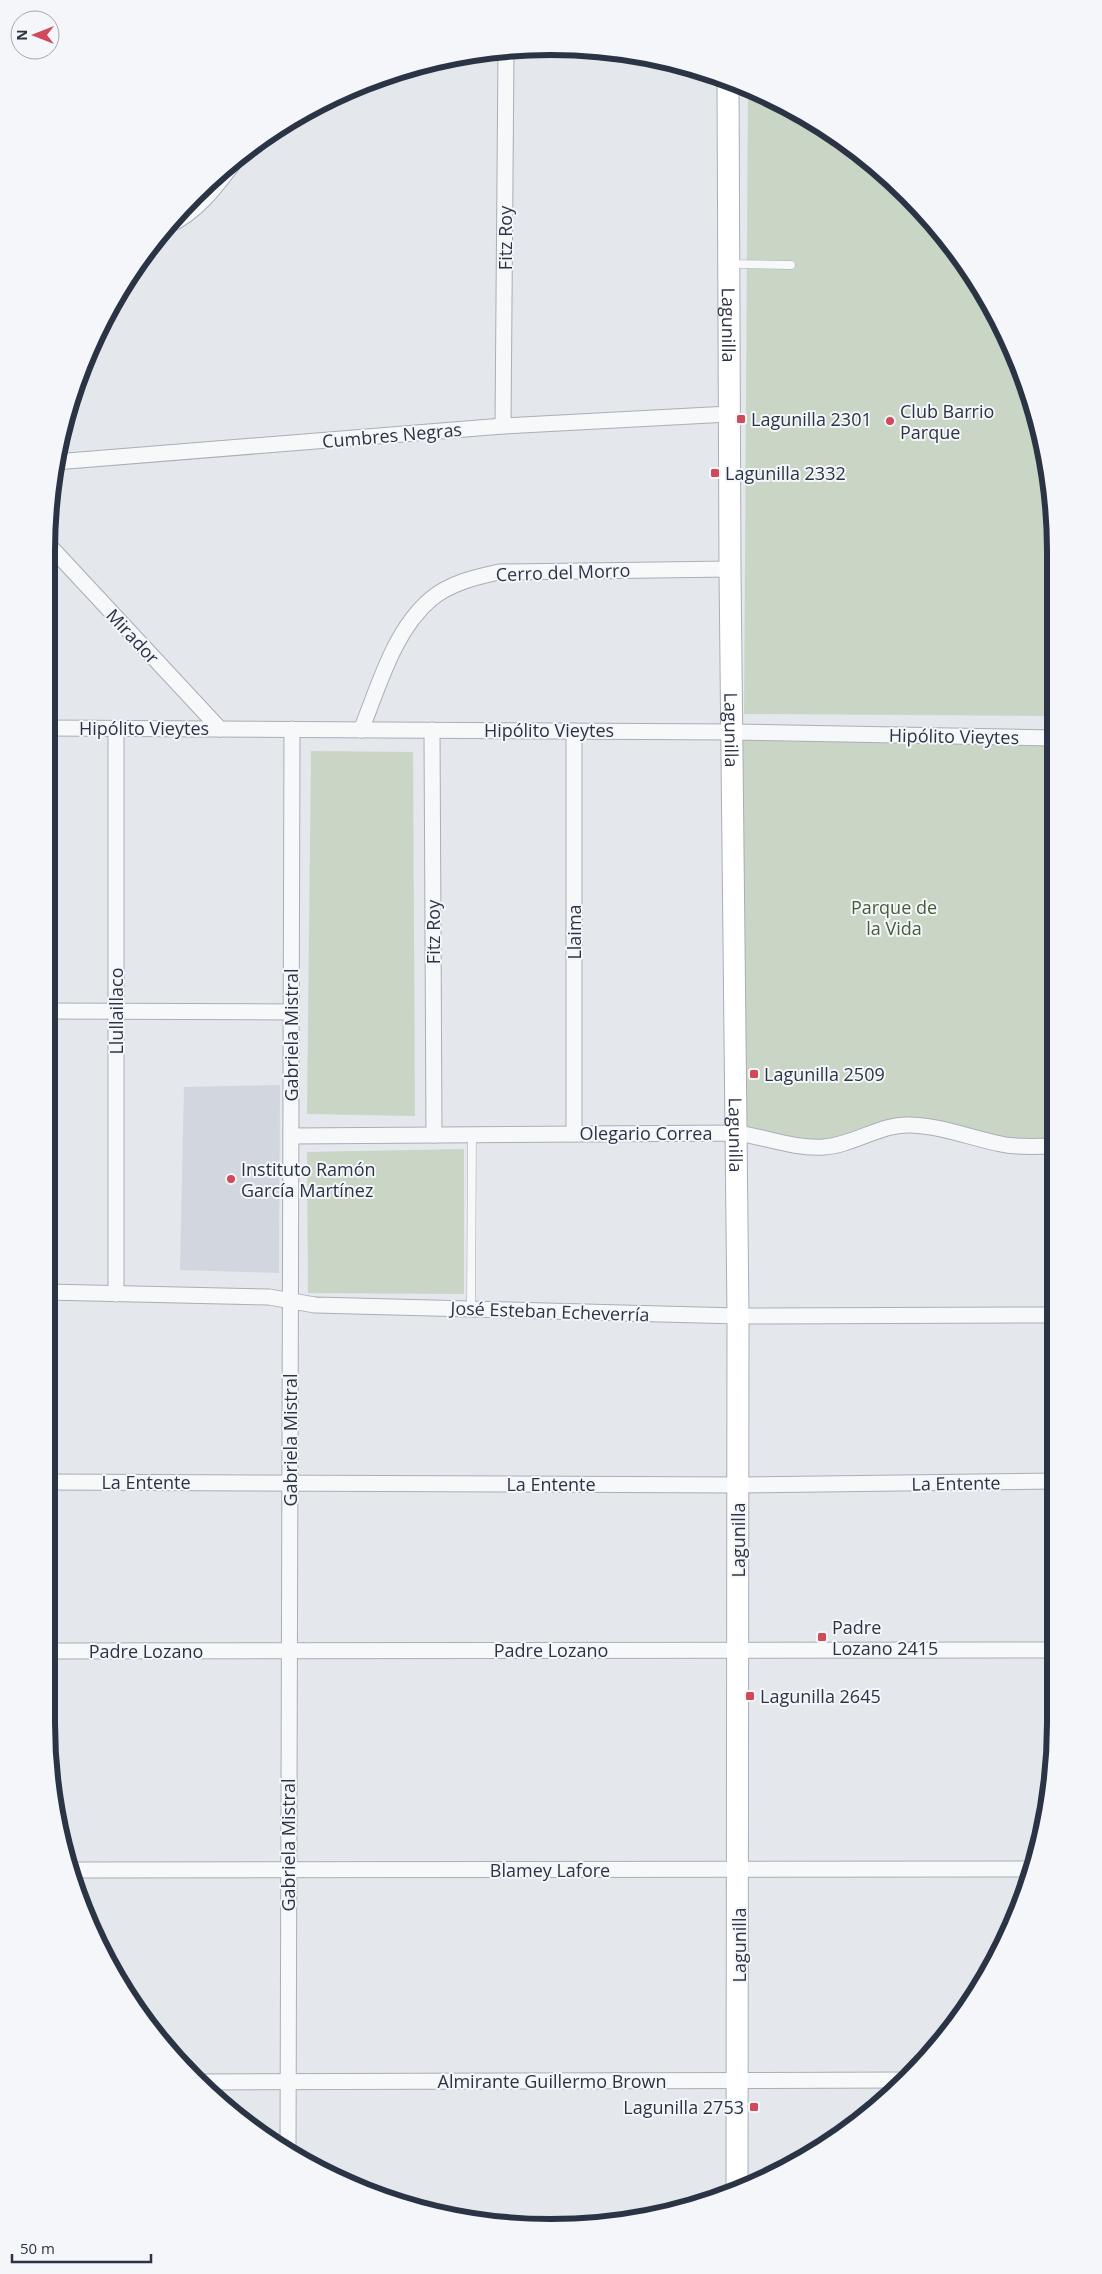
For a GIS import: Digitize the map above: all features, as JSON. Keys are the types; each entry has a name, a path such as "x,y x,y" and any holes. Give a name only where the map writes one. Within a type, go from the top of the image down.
{"main road":[{"name":"Lagunilla","path":"728,88 730,569 738,1316 739,1869 737,2183"}],"street":[{"name":"Fitz Roy","path":"503,426 506,57"},
{"path":"187,214 200,205 215,186"},
{"name":"Cumbres Negras","path":"64,461 503,426 729,414"},
{"name":"Mirador","path":"55,551 220,729"},
{"name":"Cerro del Morro","path":"361,730 400,638 417,612 433,598 449,588 477,576 499,572 730,569"},
{"name":"Hipólito Vieytes","path":"55,728 574,730 1047,738"},
{"name":"Llullaillaco","path":"116,728 116,1294"},
{"name":"Gabriela Mistral","path":"288,2143 292,729"},
{"name":"Fitz Roy","path":"432,730 434,1135"},
{"name":"Llaima","path":"574,730 574,1134"},
{"path":"55,1011 291,1012"},
{"name":"Olegario Correa","path":"290,1136 737,1133 804,1146 823,1147 850,1142 890,1128 909,1124 928,1126 1002,1144 1047,1146"},
{"name":"José Esteban Echeverría","path":"55,1292 269,1297 315,1304 738,1316 1047,1315"},
{"name":"La Entente","path":"55,1482 738,1485 1047,1482"},
{"name":"Padre Lozano","path":"55,1651 1047,1650"},
{"name":"Blamey Lafore","path":"78,1870 1025,1869"},
{"name":"Almirante Guillermo Brown","path":"209,2082 895,2080"}],"lane":[{"path":"728,264 791,265"},
{"path":"471,1308 472,1135"}],"shaded area":[{"name":"Instituto Ramón García Martínez","path":"280,1085 279,1273 180,1270 184,1087"}],"green space":[{"name":"Club Barrio Parque","path":"748,96 799,121 827,139 853,157 902,200 945,249 981,303 996,332 1021,392 1030,423 1043,486 1047,551 1047,716 744,714"},
{"name":"Parque de la Vida","path":"733,732 1047,738 1047,1145 928,1126 823,1147 737,1133"},
{"path":"311,751 413,752 415,1116 307,1114"},
{"path":"464,1149 464,1294 308,1293 307,1152"}],"place":[{"name":"Lagunilla 2301","path":"741,419"},
{"name":"Club Barrio Parque","path":"890,421"},
{"name":"Lagunilla 2332","path":"715,473"},
{"name":"Lagunilla 2509","path":"754,1074"},
{"name":"Instituto Ramón García Martínez","path":"231,1179"},
{"name":"Padre Lozano 2415","path":"822,1637"},
{"name":"Lagunilla 2645","path":"750,1696"},
{"name":"Lagunilla 2753","path":"754,2107"}]}
